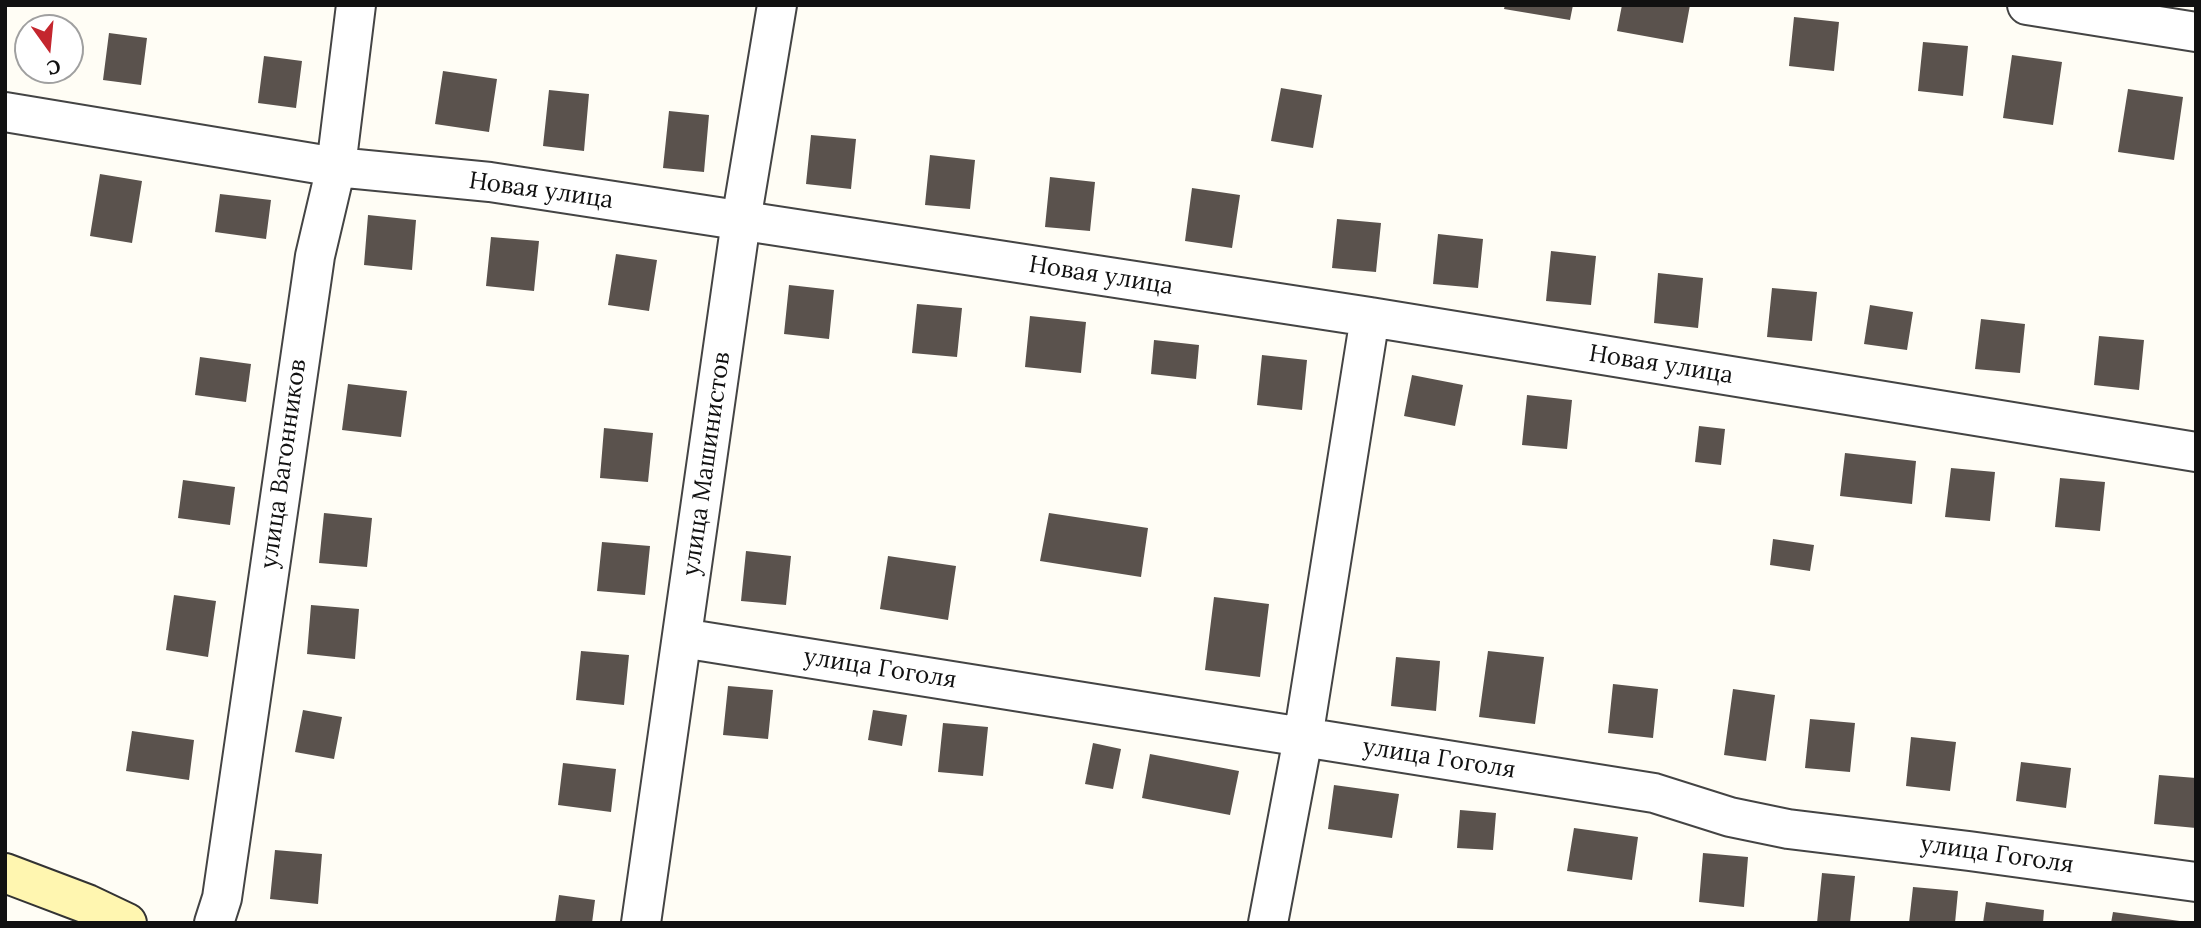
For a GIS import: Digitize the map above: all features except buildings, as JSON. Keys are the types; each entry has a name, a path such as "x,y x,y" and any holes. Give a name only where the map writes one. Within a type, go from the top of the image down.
{"street":[{"name":"улица Вагонников","path":"214,923 224,885 314,256 336,167 356,5"},
{"name":"улица Машинистов","path":"641,923 741,221 777,5"},
{"path":"2026,5 2196,32"},
{"name":"Новая улица","path":"5,112 336,167 490,182 1370,317 2196,453"},
{"path":"1268,923 1303,738 1370,317"},
{"name":"улица Гоголя","path":"682,638 1654,793 1730,817 1788,829 2196,882"},
{"path":"5,873 87,904 127,923"}]}
